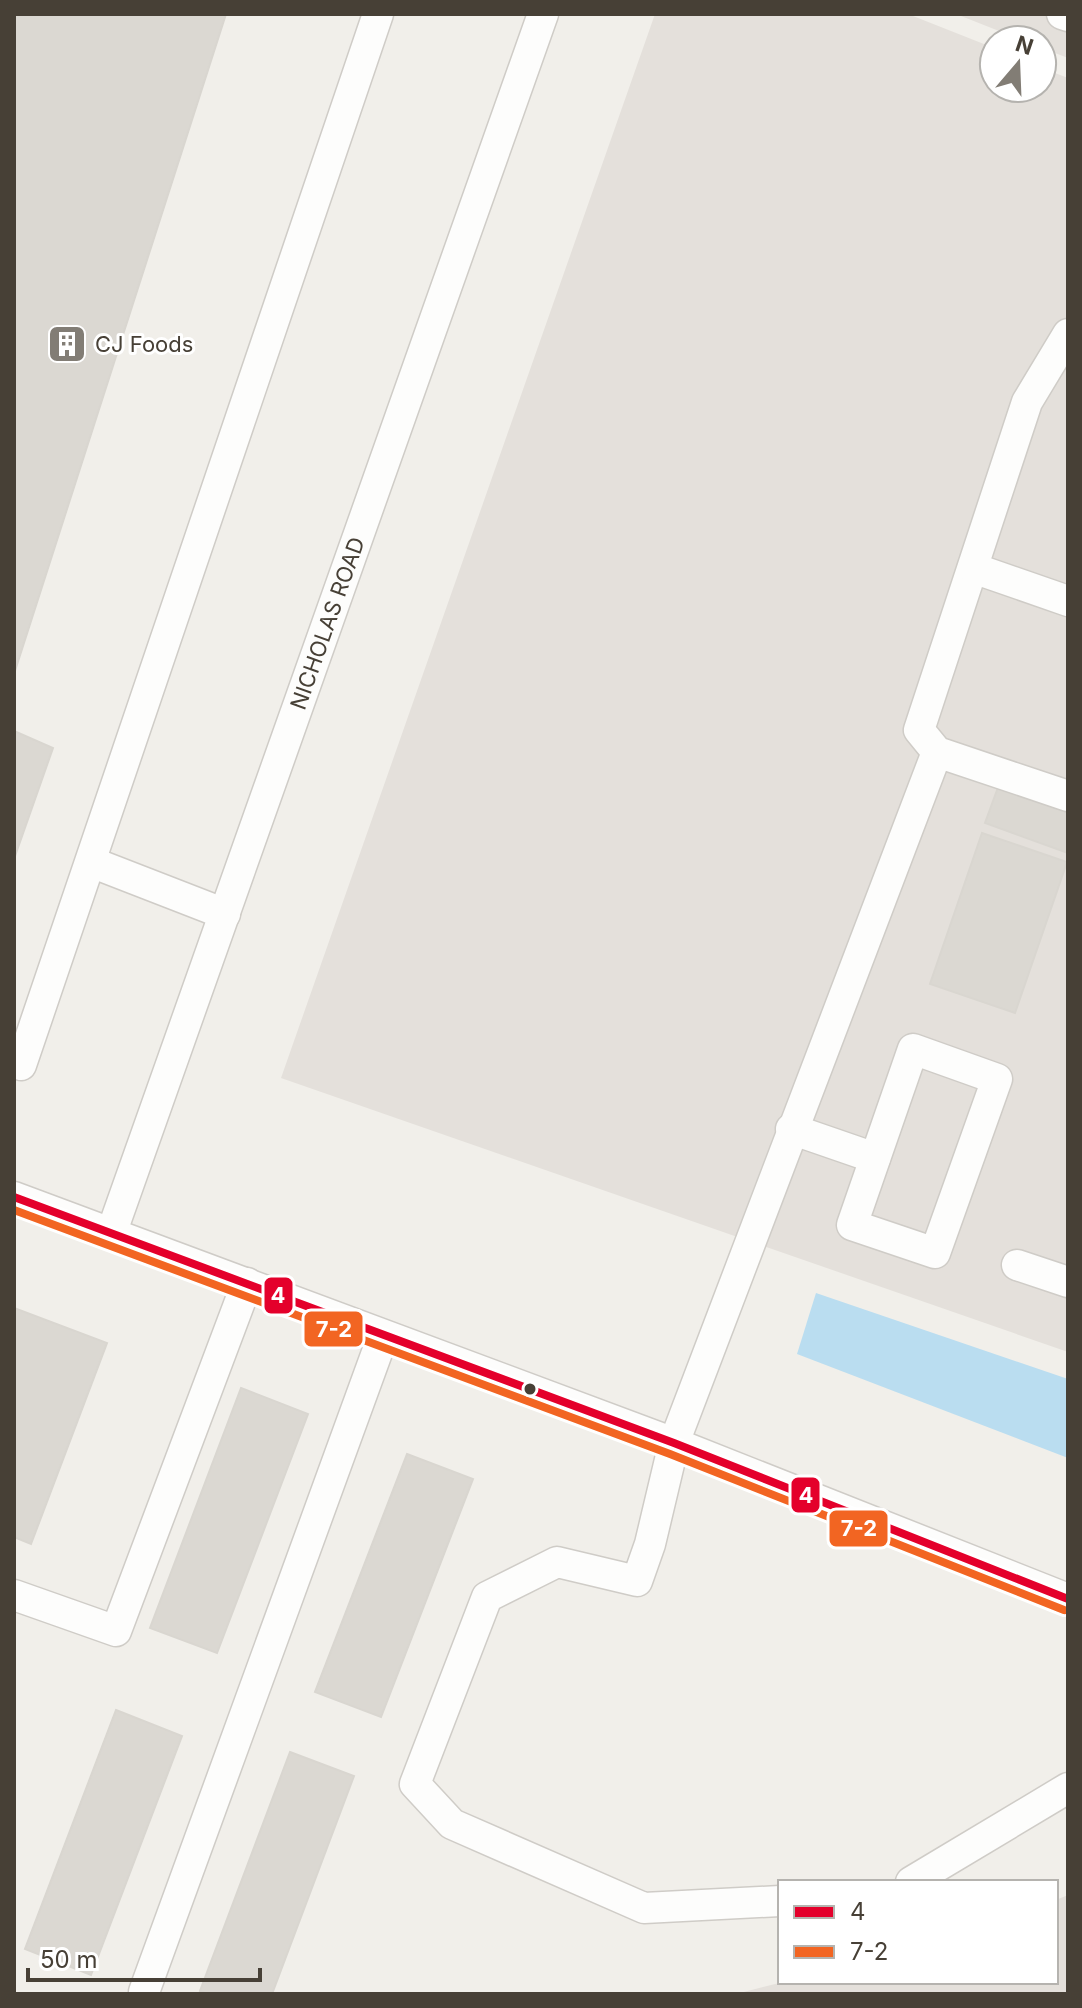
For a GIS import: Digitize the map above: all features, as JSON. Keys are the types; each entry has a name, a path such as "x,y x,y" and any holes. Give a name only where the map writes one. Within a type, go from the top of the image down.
{"street":[{"path":"21,1065 378,14"},
{"name":"NICHOLAS ROAD","path":"111,1234 543,14"},
{"path":"1062,14 1068,16"},
{"path":"1068,334 1027,402 919,730 937,752 1068,796"},
{"path":"973,568 1068,601"},
{"path":"778,1901 644,1908 452,1824 415,1784 487,1597 557,1562 637,1581 650,1544 674,1443 937,752"},
{"path":"91,862 225,914"},
{"path":"913,1049 997,1079 935,1253 852,1225 875,1158 913,1049"},
{"path":"791,1129 875,1158"},
{"path":"14,1197 674,1443 1068,1599"},
{"path":"1017,1265 1068,1282"},
{"path":"14,1595 116,1631 247,1283"},
{"path":"144,1992 383,1336"},
{"path":"914,1880 1068,1788"}],"shaded area":[{"path":"655,14 908,14 978,42 978,104 1058,104 1058,74 1068,78 1068,1352 281,1078"},
{"path":"956,14 1068,14 1068,58 1058,54 1058,24 981,24"},
{"path":"1068,1895 1068,1994 736,1994 778,1983 1058,1984 1058,1899"}],"water":[{"path":"816,1293 1068,1379 1068,1458 797,1354"}],"building":[{"name":"CJ Foods","path":"14,14 226,14 14,674"},
{"path":"14,731 53,748 14,859"},
{"path":"1000,782 1068,806 1068,853 985,823"},
{"path":"982,833 1067,862 1015,1013 930,984"},
{"path":"14,1308 107,1343 31,1544 14,1537"},
{"path":"241,1388 308,1414 217,1653 150,1628"},
{"path":"407,1454 473,1479 381,1717 315,1692"},
{"path":"116,1710 182,1736 91,1975 25,1949"},
{"path":"290,1752 354,1776 272,1994 207,1994 200,1991"}],"transit line":[{"name":"4","path":"14,1197 674,1443 1068,1599"},
{"name":"7-2","path":"14,1210 670,1454 1064,1610"}],"place":[{"name":"CJ Foods","path":"67,344"}]}
